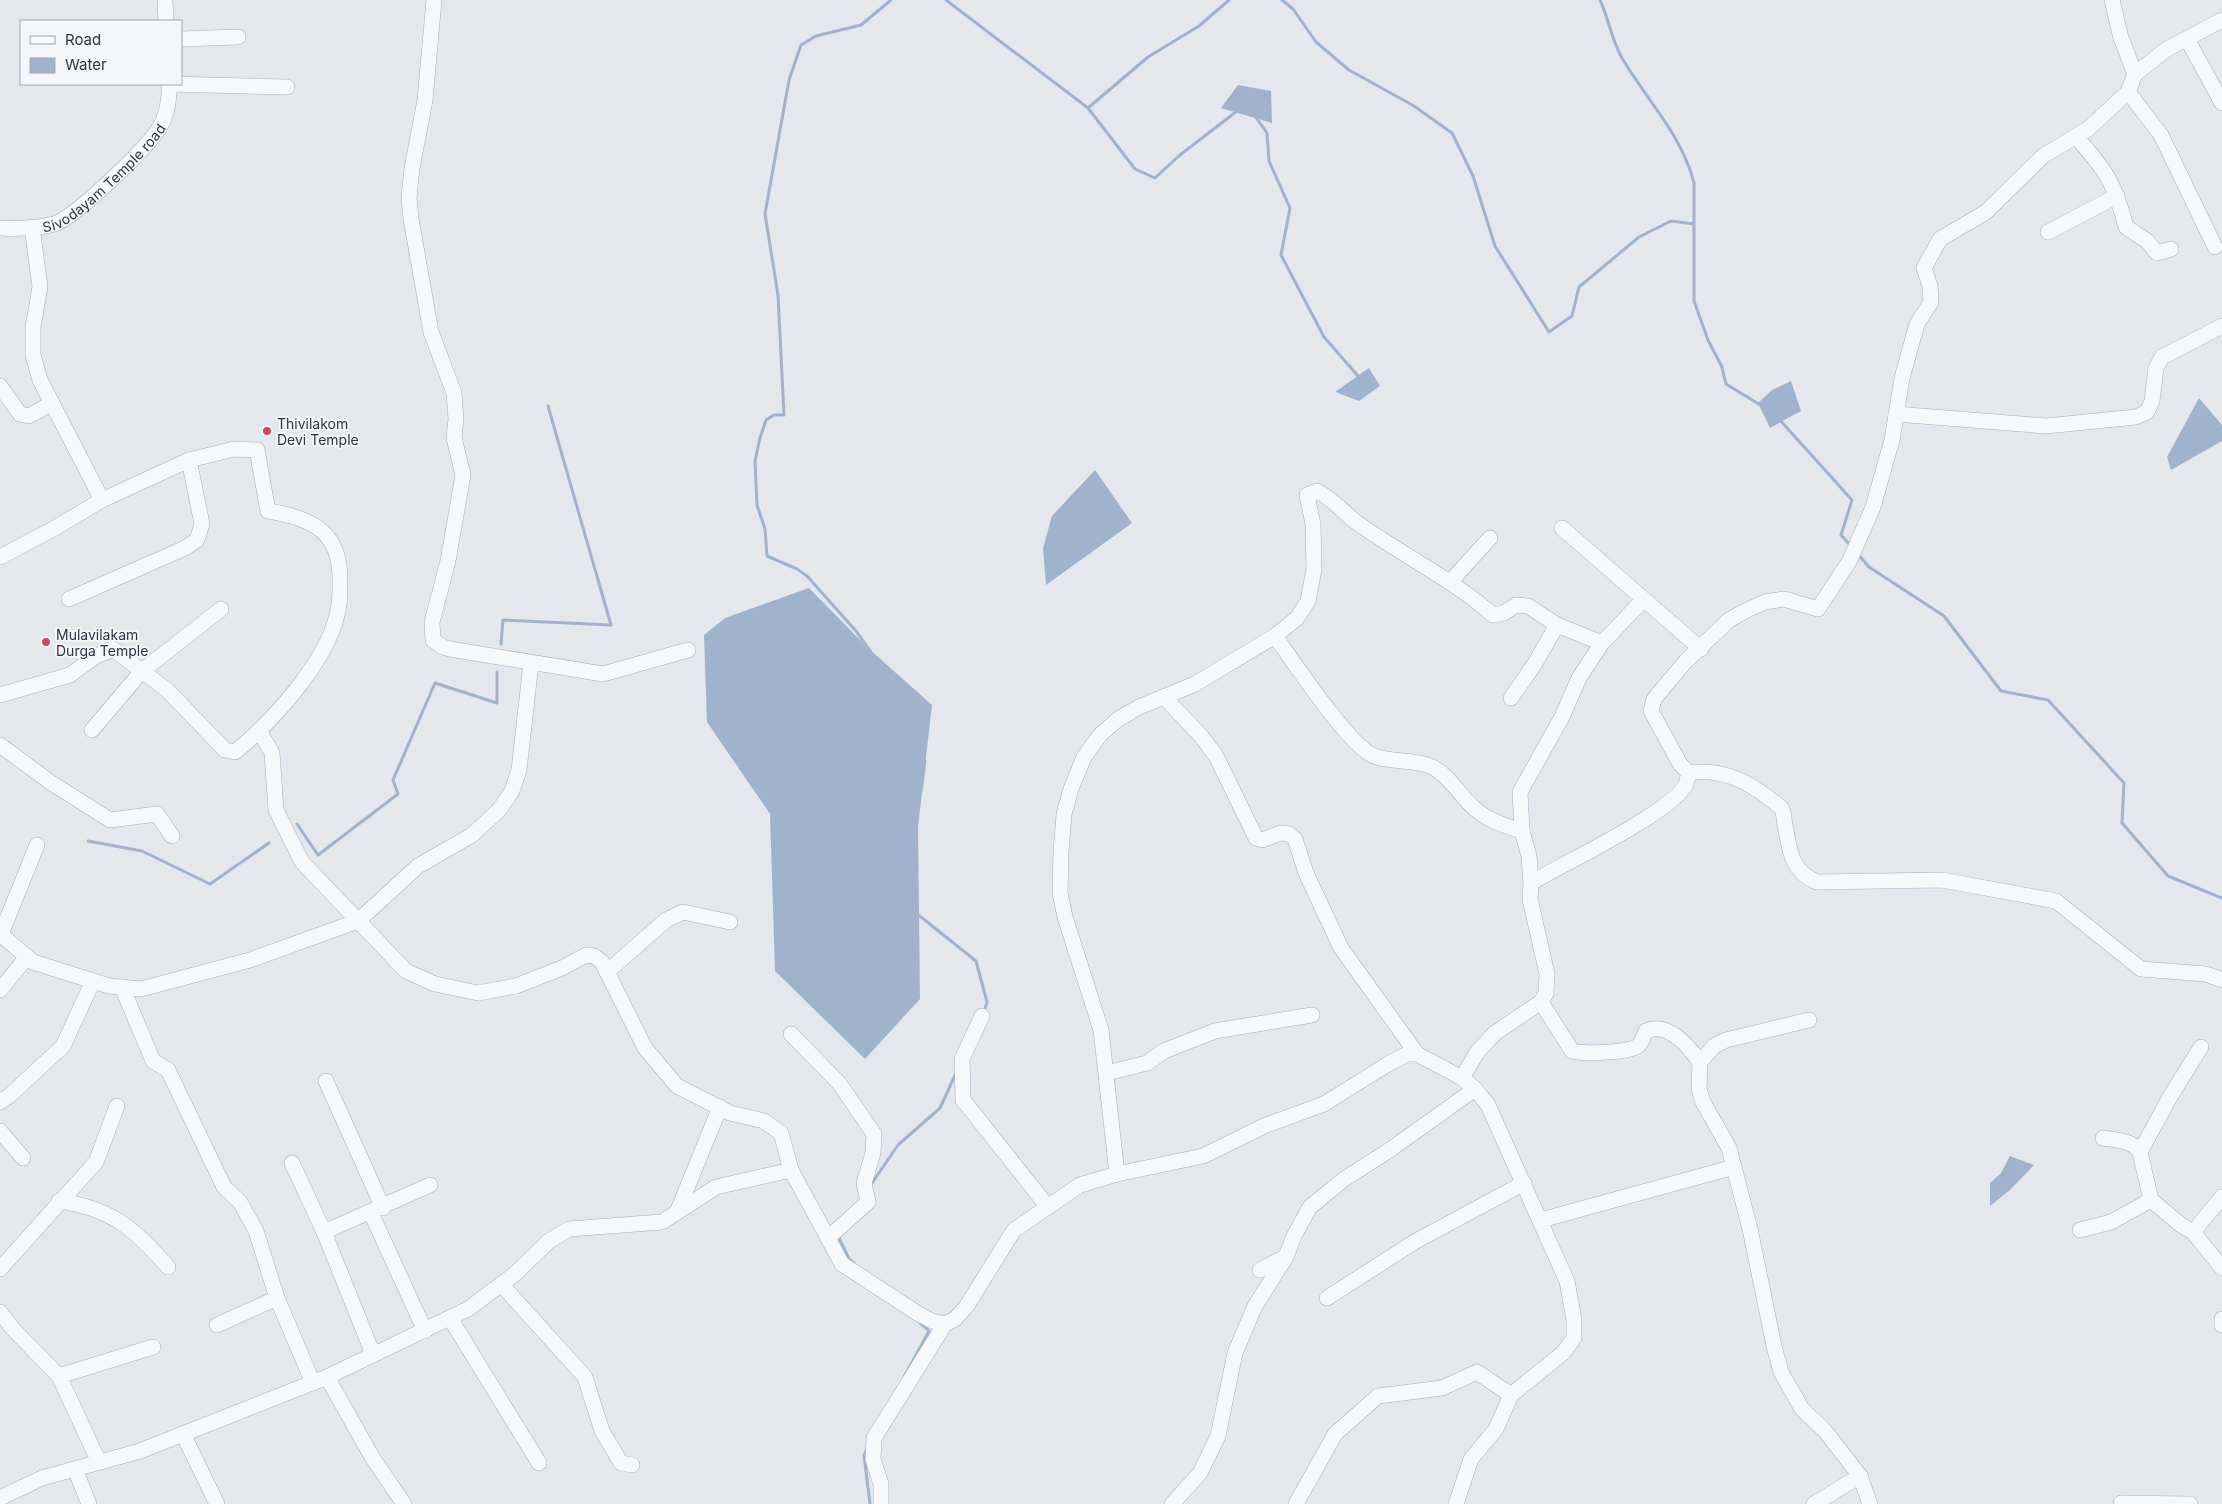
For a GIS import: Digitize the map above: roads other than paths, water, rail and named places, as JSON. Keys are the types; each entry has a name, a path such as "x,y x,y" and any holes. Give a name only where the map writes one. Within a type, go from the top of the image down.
{"street":[{"path":"165,0 166,20"},
{"path":"434,0 424,100 409,197 431,332 454,393 456,418 454,438 463,475 448,561 432,622 433,640 443,647 603,674 688,650"},
{"path":"2112,0 2122,38 2135,74"},
{"path":"1531,883 1600,845 1668,802 1685,785 1688,773 1666,740 1651,711 1654,699 1686,661 1729,620 1765,602 1784,599 1818,609 1854,550 1873,506 1892,440 1902,378 1917,324 1931,302 1930,286 1924,268 1940,239 1986,212 2043,156 2088,129 2128,92 2135,74 2167,49 2222,20"},
{"path":"182,39 238,37"},
{"path":"2187,39 2222,103"},
{"path":"182,84 287,87"},
{"name":"Sivodayam Temple road","path":"0,228 16,230 57,223 93,195 144,148 161,125 170,93 169,85"},
{"path":"2128,92 2160,135 2215,247"},
{"path":"2076,136 2108,176 2117,196 2126,227 2147,240 2157,253 2171,249"},
{"path":"2048,232 2117,196"},
{"path":"32,227 40,287 33,327 33,355 40,380 102,500"},
{"path":"1896,414 2046,426 2136,417 2147,412 2156,368 2162,357 2206,336 2222,326"},
{"path":"0,386 20,414 29,416 52,402"},
{"path":"0,557 55,528 102,500 190,460 234,449 257,450 268,512 302,519 319,528 332,541 339,557 339,606 330,634 316,661 290,697 260,732 235,752 225,750 167,690 113,649 96,656 70,675 0,696"},
{"path":"69,600 185,548 197,540 202,524 190,460"},
{"path":"1117,1174 1102,1030 1065,917 1060,893 1064,814 1070,789 1084,756 1100,735 1117,720 1139,706 1195,684 1275,636 1297,618 1308,601 1314,569 1313,524 1307,495 1317,491 1326,495 1356,522 1450,582 1493,615 1498,616 1516,606 1528,606 1557,624 1602,643"},
{"path":"1562,528 1700,649"},
{"path":"1450,582 1490,538"},
{"path":"1462,1078 1478,1051 1495,1033 1541,1002 1546,993 1547,974 1532,906 1529,856 1522,831 1520,792 1562,717 1579,678 1602,643 1643,600"},
{"path":"92,730 142,671 220,608"},
{"path":"1510,698 1534,665 1557,624"},
{"path":"1275,636 1348,734 1374,756 1433,766 1441,772 1472,806 1485,816 1498,823 1522,831"},
{"path":"37,845 0,934 33,962 109,986 141,989 250,960 358,921 418,866 472,835 499,810 512,790 519,770 531,663"},
{"path":"1164,697 1201,736 1216,756 1256,838 1262,840 1281,832 1289,834 1295,839 1306,873 1342,948 1416,1054 1462,1078 1475,1089 1488,1105 1567,1281 1574,1320 1574,1338 1563,1353 1511,1395 1496,1429 1471,1458 1456,1504"},
{"path":"260,732 272,753 276,810 302,862 406,971 435,984 478,994 516,986 562,968 586,955 594,956 602,962 645,1048 677,1086 730,1112 764,1121 781,1133 791,1170 842,1264 917,1313 932,1321 945,1324"},
{"path":"0,745 50,782 110,820 157,814 172,836"},
{"path":"1688,773 1705,770 1718,771 1760,790 1782,809 1795,866 1805,877 1816,882 1942,880 2056,901 2142,969 2206,974 2222,980"},
{"path":"607,972 666,920 683,912 730,922"},
{"path":"0,990 27,957"},
{"path":"0,1102 9,1096 62,1046 93,981"},
{"path":"122,987 153,1061 168,1070 224,1187 240,1202 256,1231 277,1298 320,1380 404,1504"},
{"path":"1541,1002 1572,1051 1581,1053 1634,1048 1640,1045 1646,1031 1654,1028 1670,1032 1681,1039 1700,1062"},
{"path":"1107,1072 1147,1063 1164,1051 1215,1031 1312,1015"},
{"path":"982,1016 962,1059 963,1100 1048,1208"},
{"path":"1809,1020 1726,1040 1714,1046 1700,1062 1698,1068 1698,1089 1703,1102 1729,1148 1750,1229 1781,1372 1802,1409 1833,1441 1860,1476 1870,1504"},
{"path":"790,1034 839,1083 874,1134 873,1153 864,1183 868,1202 828,1238"},
{"path":"2140,1152 2170,1097 2201,1047"},
{"path":"881,1504 881,1484 873,1458 874,1438 945,1324 955,1319 966,1307 1014,1230 1080,1185 1117,1174 1203,1156 1264,1126 1324,1104 1388,1064 1407,1054 1416,1054"},
{"path":"326,1081 426,1331"},
{"path":"1172,1504 1200,1473 1218,1436 1235,1353 1255,1306 1286,1256 1294,1236 1310,1207 1342,1180 1390,1149 1475,1089"},
{"path":"0,1269 96,1162 118,1106"},
{"path":"678,1211 720,1107"},
{"path":"0,1131 23,1158"},
{"path":"2103,1138 2126,1142 2136,1146 2140,1152 2151,1200 2180,1224 2193,1232 2222,1268"},
{"path":"292,1163 324,1232 373,1354"},
{"path":"1541,1220 1734,1167"},
{"path":"0,1498 42,1478 140,1451 184,1434 320,1380 426,1331 468,1309 501,1284 549,1241 568,1229 662,1222 716,1186 791,1170"},
{"path":"1327,1298 1416,1241 1524,1183"},
{"path":"324,1232 430,1186"},
{"path":"2193,1232 2222,1197"},
{"path":"2080,1230 2111,1222 2151,1200"},
{"path":"59,1201 99,1210 120,1222 145,1241 168,1267"},
{"path":"1260,1270 1286,1256"},
{"path":"501,1284 585,1377 608,1444 621,1462 632,1465"},
{"path":"217,1325 277,1298"},
{"path":"0,1312 13,1329 59,1376 99,1462"},
{"path":"450,1318 539,1463"},
{"path":"2222,1320 2222,1325"},
{"path":"59,1376 153,1346"},
{"path":"1296,1504 1335,1434 1378,1396 1442,1388 1478,1372 1511,1395"},
{"path":"184,1434 217,1504"},
{"path":"75,1469 89,1504"},
{"path":"1814,1504 1860,1476"},
{"path":"2120,1503 2190,1504"}],"water":[{"path":"1238,85 1271,91 1272,123 1221,108"},
{"path":"1369,368 1380,386 1359,401 1335,392"},
{"path":"1791,381 1801,411 1770,428 1758,403 1772,390"},
{"path":"2199,398 2222,425 2222,441 2171,470 2167,457"},
{"path":"1095,470 1132,523 1046,585 1043,548 1052,516"},
{"path":"809,588 868,648 932,705 918,827 920,999 865,1059 775,971 770,814 707,722 704,635 725,618"},
{"path":"2010,1156 2034,1165 2010,1190 1990,1206 1990,1183 2001,1173"}],"waterway":[{"path":"871,652 856,631 807,576 797,569 767,556 765,529 757,505 755,461 766,420 774,415 784,415 778,295 765,214 789,80 801,45 816,36 861,25 891,0"},
{"path":"946,0 1088,108 1148,57 1199,26 1229,0"},
{"path":"1282,0 1293,9 1316,42 1349,70 1414,106 1452,133 1473,176 1495,246 1549,332 1572,316 1579,287 1639,237 1671,221 1694,224"},
{"path":"1600,0 1618,51 1672,133 1681,149 1694,183 1694,301 1708,340 1722,367 1726,384 1762,406"},
{"path":"1088,108 1135,169 1155,178 1180,155 1237,111"},
{"path":"1255,116 1267,133 1269,161 1290,208 1281,255 1324,337 1358,376"},
{"path":"501,644 503,620 611,625 548,406"},
{"path":"1779,419 1852,500 1841,535 1851,546"},
{"path":"1857,553 1869,567 1944,616 2001,691 2048,700 2124,783 2122,823 2168,876 2222,898"},
{"path":"297,824 318,855 398,794 393,780 435,683 497,703 497,672"},
{"path":"921,792 925,761"},
{"path":"88,841 142,851 210,884 269,843"},
{"path":"916,913 976,961 987,1002 984,1012"},
{"path":"870,1186 898,1145 940,1108 957,1071"},
{"path":"838,1236 849,1259 854,1263"},
{"path":"904,1377 929,1331 919,1322"},
{"path":"867,1449 864,1455 870,1504"}],"place":[{"name":"Thivilakom Devi Temple","path":"267,431"},
{"name":"Mulavilakam Durga Temple","path":"46,642"}]}
